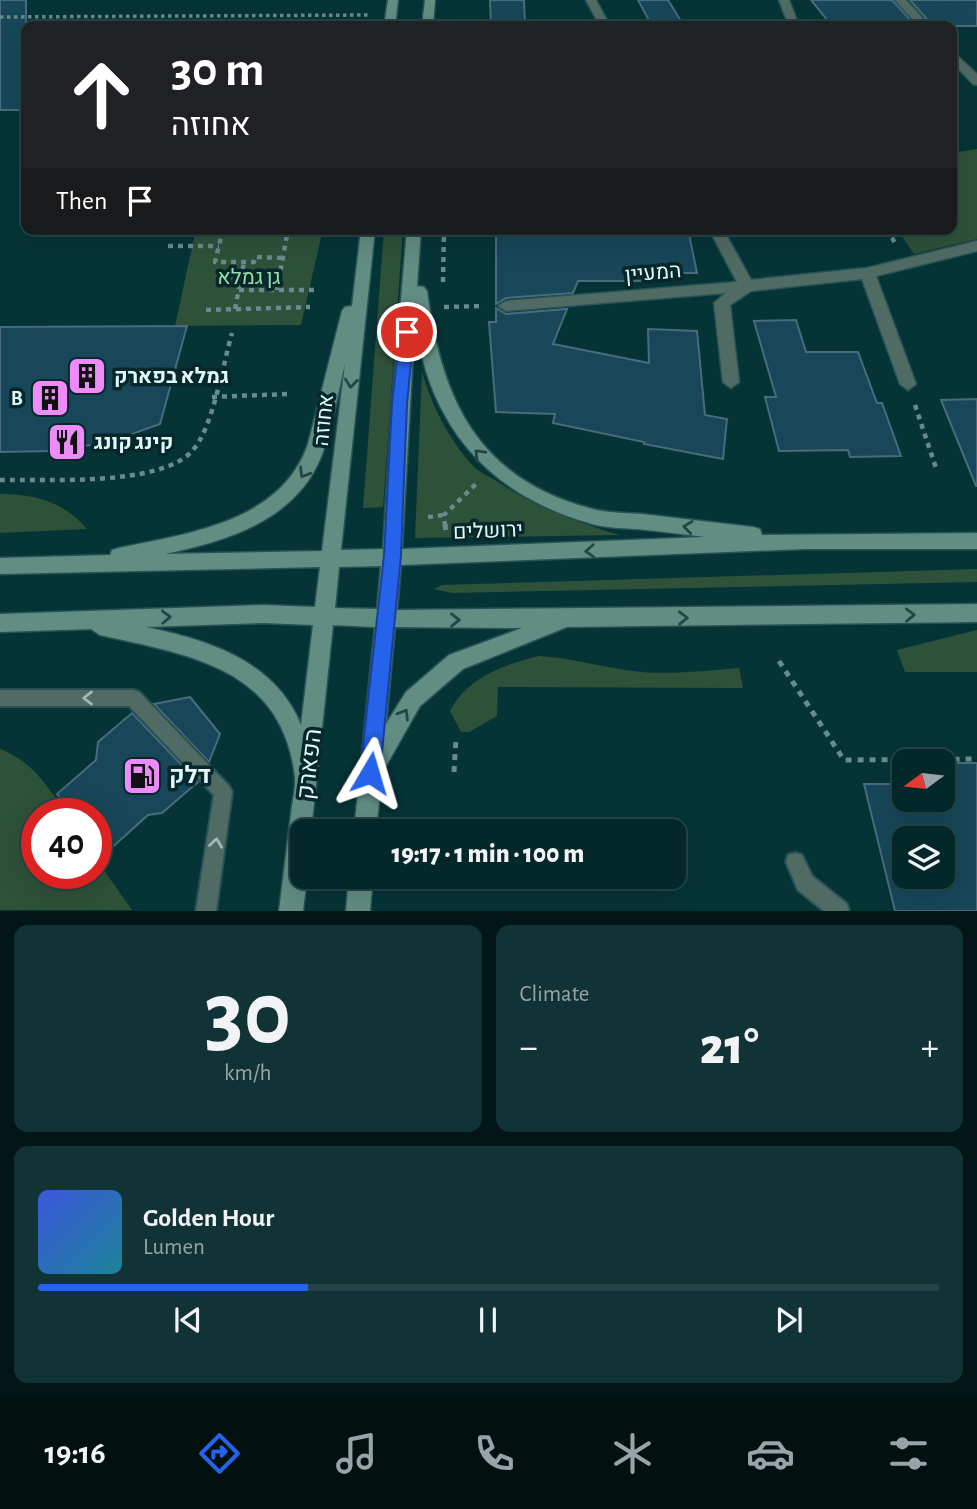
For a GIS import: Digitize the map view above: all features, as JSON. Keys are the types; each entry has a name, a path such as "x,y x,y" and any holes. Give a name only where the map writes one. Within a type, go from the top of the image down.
{"main road":[{"path":"391,20 393,0"},
{"path":"428,21 430,0"},
{"path":"414,235 421,316 430,365 458,427 473,449 494,468 542,498 589,516 805,541"},
{"path":"366,819 387,617 414,235"},
{"path":"84,564 220,531 253,518 297,485 308,468 317,444 367,236"},
{"name":"אחוזה","path":"326,616 367,236"},
{"name":"ירושלים","path":"0,566 561,552 805,541 977,541"},
{"path":"0,623 263,614 439,620 977,613"},
{"name":"הפארק","path":"291,911 326,616"},
{"path":"370,773 413,699 456,662 570,619"},
{"path":"75,621 184,646 217,657 257,678 286,715 308,785"},
{"path":"358,911 360,889"}],"street":[{"path":"591,0 602,21"},
{"path":"784,0 792,21"},
{"path":"900,0 920,21"},
{"path":"957,60 977,81"},
{"path":"719,235 747,286 722,303 731,382"},
{"name":"המעיין","path":"506,306 867,273 977,246"},
{"path":"867,273 908,384"}],"lane":[{"path":"0,698 133,698 223,792 206,911"},
{"path":"795,862 805,883 840,911"}],"path":[{"path":"0,17 391,20"},
{"path":"222,235 215,262 254,262 255,257 283,258"},
{"path":"277,290 287,235"},
{"path":"168,246 219,246"},
{"path":"235,309 244,262"},
{"path":"239,290 315,290"},
{"path":"443,307 506,306"},
{"path":"206,310 310,307"},
{"path":"0,480 124,477 172,466 191,454 201,438 232,332"},
{"path":"908,384 937,471"},
{"path":"212,397 288,394"},
{"path":"428,517 444,515 483,477"},
{"path":"444,515 446,535"},
{"path":"779,661 844,760 977,759"},
{"path":"454,772 456,738"}],"green space":[{"path":"977,149 977,239 914,254 901,235 957,235 957,152"},
{"name":"גן גמלא","path":"195,235 322,235 301,325 175,326"},
{"path":"384,235 403,235 383,507 363,508"},
{"path":"422,371 442,421 456,445 475,468 540,506 619,535 415,538"},
{"path":"0,494 48,501 69,512 87,529 0,533"},
{"path":"977,569 977,582 452,593 434,589 442,585"},
{"path":"977,630 977,672 905,672 897,650"},
{"path":"539,656 653,673 739,668 743,688 498,687 497,716 469,732 461,732 450,711 466,689 500,668"},
{"path":"0,749 30,767 55,798 21,798 21,889 112,889 112,882 132,910 0,910"}],"building":[{"path":"0,0 26,0 26,21 21,21 21,110 0,110"},
{"path":"490,0 524,0 525,21 491,21"},
{"path":"638,0 668,0 681,21 649,21"},
{"path":"811,0 892,0 911,21 828,21"},
{"path":"910,0 977,0 977,26 957,26 957,21 929,21"},
{"path":"496,235 689,235 697,273 645,273 646,281 578,281 573,293 506,298 496,304"},
{"path":"496,308 506,314 567,309 553,344 649,363 648,329 697,331 705,415 727,419 723,459 553,423 555,414 496,412 489,322 496,322"},
{"path":"796,320 806,352 858,352 877,403 882,403 901,456 850,457 848,450 779,451 765,397 776,397 754,321"},
{"name":"גמלא בפארק","path":"187,326 160,424 110,442 52,451 0,452 0,327"},
{"path":"977,399 977,486 976,486 941,400"},
{"path":"190,697 220,734 209,762 154,704"},
{"path":"132,713 198,782 162,813 148,815 112,848 112,798 60,798 57,794 96,760 98,742"},
{"path":"956,763 977,763 977,911 895,911 864,784 892,784 892,812 956,812"}],"place":[{"name":"גמלא בפארק","path":"87,376"},
{"name":"B","path":"50,398"},
{"name":"קינג קונג","path":"67,442"},
{"name":"דלק","path":"142,776"}],"route":[{"path":"370,773 392,555 400,404 407,332"}]}
